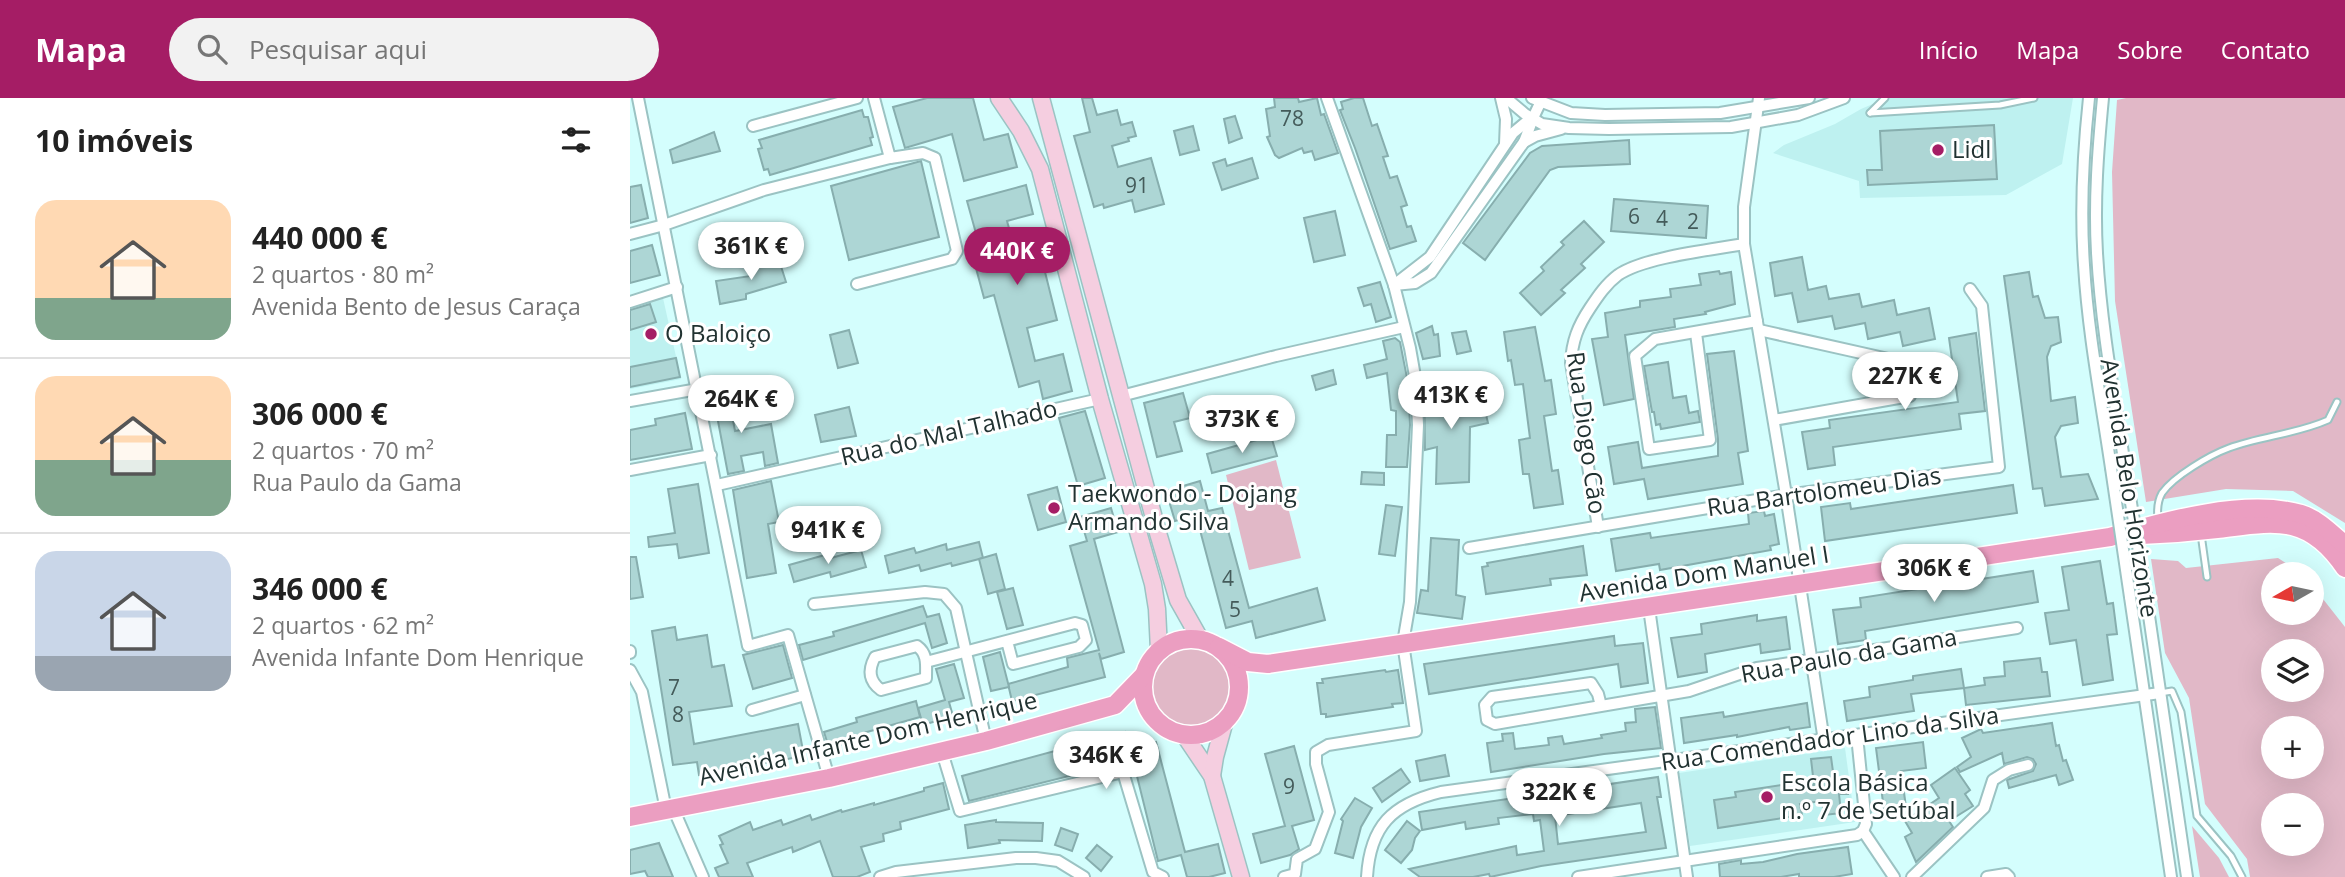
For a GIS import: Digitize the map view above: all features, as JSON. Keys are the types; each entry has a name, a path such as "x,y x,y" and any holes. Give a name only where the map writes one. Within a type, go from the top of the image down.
{"main road":[{"path":"999,98 1029,144 1040,169 1100,399 1153,584 1159,650"},
{"path":"1041,98 1178,600 1200,639"},
{"name":"Avenida Dom Manuel I","path":"1219,647 1248,662 1268,664 2110,537 2158,522 2246,509 2275,509 2304,514 2345,545"},
{"path":"2110,537 2200,531 2274,522 2288,524 2312,534 2337,556 2345,568"},
{"path":"1212,776 1215,757 1229,717 1239,697 1237,669 1219,647 1200,639 1185,639 1172,643 1159,650 1150,662 1142,689 1145,703 1160,725 1185,736 1205,734 1229,717 1254,676 1268,664"},
{"path":"1144,675 1115,705 1151,715"},
{"name":"Avenida Infante Dom Henrique","path":"630,817 829,778 986,741 1115,705"},
{"path":"1185,736 1212,776 1237,876"}],"street":[{"path":"638,98 748,646 788,635 829,778"},
{"path":"753,126 858,98"},
{"path":"874,98 890,158"},
{"path":"1284,877 1295,874 1297,859 1315,849 1329,812 1316,764 1317,752 1328,745 1416,731 1403,643 1410,602 1418,425 1416,382 1394,285 1327,98"},
{"path":"1501,98 1507,131 1504,147"},
{"path":"1506,98 1542,124 1566,128 1731,127 1798,115 1844,98"},
{"path":"1394,285 1415,283 1431,272 1524,142 1531,127 1537,100 1571,113 1605,115 1720,113 1759,102 1809,98"},
{"name":"Avenida Belo Horizonte","path":"2089,98 2082,186 2084,266 2093,346 2171,877"},
{"name":"Avenida Belo Horizonte","path":"2103,98 2096,187 2096,252 2101,305 2187,877"},
{"path":"1759,102 1744,207 1744,244 1824,741"},
{"path":"1394,285 1430,257 1513,133 1531,118"},
{"path":"1524,142 1540,134 1566,128"},
{"path":"630,234 764,190 890,158 923,153 935,158 957,251 953,259 857,284"},
{"name":"Rua Diogo Cão","path":"1598,527 1571,363 1578,327 1603,290 1619,275 1644,263 1744,244"},
{"path":"630,302 677,287"},
{"name":"Rua Bartolomeu Dias","path":"1469,548 1786,495 1999,467 1982,306 1970,289"},
{"path":"1696,333 1710,440 1649,449 1635,356 1655,339 1696,333 1758,326 1906,363 1910,396 1773,420"},
{"path":"1121,396 1276,356 1404,327"},
{"path":"630,401 698,389"},
{"name":"Rua do Mal Talhado","path":"717,485 1100,399"},
{"path":"630,470 711,456"},
{"path":"814,604 925,592 944,594 957,608 986,741"},
{"path":"1649,608 1687,877"},
{"path":"926,662 1075,623 1082,625 1086,640 1079,647 1013,664 1007,641"},
{"name":"Rua Paulo da Gama","path":"1601,706 1689,691 1758,668 2017,628"},
{"path":"917,646 923,650 926,662 926,678 881,690 873,684 870,667 875,657 917,646"},
{"path":"630,670 642,692 670,809 703,877"},
{"path":"1591,683 1601,706 1495,724 1487,720 1485,705 1492,697 1591,683"},
{"name":"Rua Comendador Lino da Silva","path":"1367,877 1373,843 1393,813 1422,797 1493,784 1824,741 2160,693"},
{"path":"752,710 805,695"},
{"path":"1578,877 1857,835 1863,831 1866,824 1857,736"},
{"path":"942,751 960,811 1123,772 1153,872 1163,877"},
{"path":"1912,877 1984,808 1993,779 2009,770 2028,765"},
{"path":"1863,831 1894,877"},
{"path":"880,877 1016,858 1058,861 1084,877"},
{"path":"1987,877 2006,874 2009,877"}],"lane":[{"path":"1885,98 1870,113 2000,105 2035,98"},
{"path":"2158,522 2157,506 2162,494 2185,473 2227,448 2310,428 2328,420 2337,402"},
{"path":"2200,531 2207,577"},
{"path":"2160,693 2172,691 2181,712 2197,816 2231,856 2242,877"}],"shaded area":[{"path":"1887,98 2073,98 2062,164 2006,195 1860,198 1859,181 1773,153 1784,145"},
{"path":"2345,98 2345,523 2293,491 2226,489 2146,502 2115,301 2112,172 2117,100"},
{"name":"O Baloiço","path":"663,298 681,379 630,389 630,308"},
{"path":"1276,460 1301,558 1249,570 1226,475"},
{"path":"2278,558 2284,562 2261,562 2261,625 2324,625 2324,600 2345,627 2345,877 2250,877 2247,859 2205,804 2189,698 2165,653 2151,559 2178,561 2186,568"},
{"path":"1190,647 1205,650 1218,659 1227,672 1230,687 1227,702 1218,715 1205,724 1190,727 1175,724 1162,715 1153,702 1150,687 1153,672 1162,659 1175,650"},
{"name":"Escola Básica n.º 7 de Setúbal","path":"1845,748 1855,822 1690,846 1679,773"},
{"path":"2192,826 2219,858 2229,877 2200,877"}],"building":[{"path":"927,98 973,98 984,140 1008,134 1017,167 964,181 952,134 905,148 893,107"},
{"path":"1082,98 1092,98 1097,115 1117,110 1121,125 1132,122 1136,136 1112,146 1118,167 1151,158 1164,204 1135,212 1132,200 1104,208 1103,204 1094,207 1074,136 1090,132"},
{"path":"1274,98 1298,98 1299,102 1317,98 1321,115 1324,114 1338,153 1315,160 1312,151 1304,153 1302,148 1279,158 1275,155 1267,137 1270,136 1266,109 1275,107"},
{"path":"1363,98 1372,126 1377,124 1388,156 1383,157 1390,178 1397,176 1407,205 1401,207 1407,227 1411,226 1416,241 1390,249 1340,110 1343,109 1341,102"},
{"path":"862,110 864,117 868,117 873,137 870,138 872,145 770,175 768,169 764,170 758,149 762,148 759,140"},
{"path":"1235,116 1242,138 1229,143 1224,119"},
{"name":"Lidl","path":"1994,125 1997,179 1868,185 1867,170 1882,170 1880,131"},
{"path":"1193,126 1199,150 1180,155 1174,131"},
{"path":"714,132 720,151 673,163 670,150"},
{"path":"1629,140 1630,164 1558,167 1550,170 1485,260 1463,243 1530,153 1542,146"},
{"path":"1252,158 1258,178 1222,190 1213,163 1225,159 1227,166"},
{"path":"921,161 939,237 849,260 831,186"},
{"path":"641,185 648,218 630,223 630,187"},
{"path":"1026,185 1033,214 1007,221 1014,246 1037,240 1057,320 1027,328 1035,361 1063,354 1072,391 1043,399 1039,381 1019,387 994,295 984,298 973,257 982,255 967,201"},
{"path":"1614,199 1708,206 1706,238 1611,231"},
{"path":"1335,211 1345,255 1314,262 1304,218"},
{"path":"1584,221 1604,242 1581,264 1585,268 1561,290 1565,293 1541,315 1520,293 1544,271 1541,267 1564,245 1561,242"},
{"path":"652,245 660,275 630,283 630,251"},
{"path":"1802,257 1808,290 1826,286 1829,299 1859,294 1862,307 1894,300 1897,315 1929,308 1935,339 1903,346 1900,332 1868,339 1865,323 1835,329 1832,316 1798,322 1792,293 1775,296 1770,263"},
{"path":"779,260 786,282 746,294 746,299 720,304 716,281 751,276 749,268"},
{"path":"1719,271 1720,274 1731,272 1735,304 1705,312 1706,314 1674,319 1675,327 1625,335 1634,399 1604,405 1592,339 1608,337 1605,313 1640,307 1640,301 1671,297 1670,289 1701,285 1699,274"},
{"path":"2029,272 2033,297 2038,296 2045,318 2058,317 2061,342 2051,346 2047,357 2051,401 2075,397 2078,423 2061,426 2055,437 2061,477 2088,474 2098,499 2045,506 2042,488 2033,489 2004,276"},
{"path":"1380,282 1391,317 1376,322 1371,304 1364,306 1358,288"},
{"path":"650,304 656,322 630,330 630,310"},
{"path":"1432,326 1434,335 1438,334 1440,356 1423,359 1416,333"},
{"path":"1535,327 1545,381 1551,380 1556,414 1544,416 1552,471 1558,470 1563,504 1534,508 1529,474 1523,474 1519,440 1530,438 1523,384 1515,385 1504,332"},
{"path":"849,330 858,363 838,368 830,335"},
{"path":"1466,331 1471,351 1457,354 1452,333"},
{"path":"1976,333 1985,411 1959,414 1961,429 1833,447 1835,465 1808,469 1802,432 1830,428 1829,420 1958,402 1949,338"},
{"path":"1395,338 1400,342 1408,383 1410,425 1407,467 1386,467 1387,435 1396,435 1396,411 1391,410 1387,373 1367,378 1364,365 1387,359 1383,341"},
{"path":"1734,351 1748,451 1738,453 1743,484 1648,499 1644,479 1614,484 1608,447 1638,442 1642,468 1718,456 1707,354"},
{"path":"676,358 680,377 630,387 630,367"},
{"path":"1668,362 1673,398 1686,396 1689,413 1698,411 1700,422 1661,429 1660,424 1656,425 1644,366"},
{"path":"1333,370 1336,384 1316,390 1312,376"},
{"path":"726,382 735,431 771,424 778,463 765,466 763,452 741,456 744,471 728,474 711,384"},
{"path":"1441,382 1447,407 1469,403 1466,389 1479,386 1488,423 1470,427 1469,482 1436,484 1437,447 1425,450 1424,384"},
{"path":"1183,393 1190,418 1174,422 1182,451 1157,457 1144,403"},
{"path":"849,407 856,436 821,442 815,415"},
{"path":"1085,411 1105,478 1078,486 1059,418"},
{"path":"685,413 692,449 630,460 630,430 656,425 655,419"},
{"path":"1271,436 1277,456 1212,473 1207,454"},
{"path":"1362,472 1384,473 1384,485 1361,484"},
{"path":"771,481 779,522 768,524 776,573 747,578 733,490"},
{"path":"1200,481 1208,511 1222,508 1249,608 1317,588 1325,620 1256,638 1252,621 1226,628 1196,515 1175,521 1166,491"},
{"path":"698,484 709,553 679,558 677,544 649,547 648,537 675,533 668,489"},
{"path":"2013,485 2017,513 1825,541 1821,507 1850,503 1851,509"},
{"path":"1057,487 1066,522 1038,530 1028,495"},
{"path":"1386,505 1402,507 1395,556 1379,554"},
{"path":"1111,508 1118,532 1094,539 1124,652 1101,659 1099,653 1105,677 1012,701 1008,684 1068,667 1067,658 1099,650 1070,546 1087,541 1080,517"},
{"path":"1764,511 1765,516 1774,514 1779,544 1770,546 1771,550 1660,570 1659,564 1616,571 1611,539 1650,533 1651,538 1749,524 1748,513"},
{"path":"1431,538 1459,540 1456,595 1465,597 1462,619 1417,613 1421,590 1428,591"},
{"path":"979,542 983,558 921,571 919,565 889,573 885,556 914,548 916,553 946,544 947,550"},
{"path":"1583,546 1587,575 1550,579 1551,585 1486,594 1482,567 1488,566 1487,563"},
{"path":"861,550 866,567 831,577 830,572 794,582 789,565 825,555 827,559"},
{"path":"996,554 1005,589 988,594 979,559"},
{"path":"630,557 636,557 643,597 630,599"},
{"path":"2100,561 2107,604 2113,603 2117,634 2107,635 2113,680 2083,685 2076,640 2050,644 2045,613 2069,610 2062,567"},
{"path":"2033,571 2038,602 1865,631 1866,640 1838,644 1833,610 1861,607 1860,598"},
{"path":"1013,588 1023,625 1007,629 997,592"},
{"path":"923,606 927,617 939,614 947,643 932,648 925,623 803,660 799,645 834,636 833,632"},
{"path":"1757,615 1757,621 1786,617 1790,649 1761,653 1760,644 1705,654 1707,672 1678,677 1671,638 1702,634 1701,624"},
{"path":"675,627 677,640 707,635 712,667 724,665 732,706 689,712 694,744 798,724 804,756 699,775 697,762 673,765 652,631"},
{"path":"1614,636 1615,646 1643,643 1648,683 1621,687 1618,664 1429,694 1424,664"},
{"path":"783,645 792,678 753,689 743,655"},
{"path":"1000,652 1009,687 991,691 983,657"},
{"path":"2040,658 2042,672 2047,672 2050,696 1966,705 1964,688 1985,685 1984,678 2005,676 2004,662"},
{"path":"954,664 964,698 949,702 953,716 923,725 918,708 945,700 936,669"},
{"path":"1961,669 1964,688 1911,694 1914,711 1847,721 1844,701 1870,697 1869,687 1913,680 1913,676"},
{"path":"1398,670 1403,703 1392,704 1393,707 1326,717 1326,714 1321,714 1317,683 1323,683 1322,679"},
{"path":"916,701 920,717 860,734 861,738 829,748 824,732 857,722 856,718"},
{"path":"1807,703 1810,727 1790,730 1789,727 1684,743 1681,718 1723,712 1724,717"},
{"path":"1655,707 1661,748 1491,772 1487,743 1503,741 1502,734 1513,733 1515,749 1549,745 1548,738 1562,736 1564,744 1602,738 1601,735 1626,731 1625,723 1636,722 1635,709"},
{"path":"2052,723 2056,746 2059,745 2063,761 2066,760 2073,780 2059,785 2056,775 2009,788 2007,780 2033,771 2036,764 2033,759 2027,757 2004,764 2002,753 1960,772 1957,767 1971,757 1962,738 1981,729 1983,733"},
{"path":"1125,732 1130,748 1156,742 1185,852 1218,844 1225,873 1209,877 1187,877 1181,855 1158,861 1133,760 969,801 962,776"},
{"path":"1923,742 1926,768 1901,771 1906,807 1884,810 1876,748"},
{"path":"1294,746 1314,820 1292,826 1299,849 1290,855 1261,863 1253,834 1285,826 1265,754"},
{"path":"1445,755 1449,776 1420,781 1416,761"},
{"path":"1831,757 1834,779 1846,778 1848,794 1839,794 1841,813 1824,815 1822,801 1800,804 1802,815 1718,828 1714,800 1736,797 1735,792 1782,785 1782,790 1814,785 1811,759"},
{"path":"1955,768 1970,790 1965,794 1973,806 1949,821 1953,827 1916,862 1905,837 1912,833 1905,821 1939,798 1931,785"},
{"path":"1401,769 1410,782 1382,802 1373,788"},
{"path":"1658,777 1661,797 1657,797 1666,848 1541,866 1490,877 1489,874 1473,877 1420,877 1409,869 1516,846 1517,855 1544,851 1540,820 1534,821 1533,814 1498,818 1499,824 1466,829 1465,822 1422,830 1419,812","holes":["1641,803 1646,832 1558,844 1555,816"]},
{"path":"943,783 949,809 900,822 901,829 883,834 884,841 861,847 870,872 857,877 833,877 820,841 793,852 792,847 747,863 753,877 719,877 715,868 728,863 719,836 750,822 753,830 781,820 783,825 810,815 812,820 841,810 842,812 874,805 924,791 924,788"},
{"path":"1355,798 1372,808 1361,827 1353,858 1335,853 1343,821 1341,819"},
{"path":"996,820 1043,823 1042,841 999,840 1000,843 968,848 965,825"},
{"path":"1407,821 1420,831 1412,850 1401,863 1385,850"},
{"path":"1061,828 1078,834 1072,851 1055,845"},
{"path":"659,843 673,877 648,877 645,871 630,874 630,850"},
{"path":"1097,845 1112,857 1101,871 1086,858"},
{"path":"1848,847 1852,874 1834,877 1799,877 1799,874 1781,877 1720,877 1719,864 1741,860 1741,864 1763,862"}],"place":[{"name":"Lidl","path":"1938,150"},
{"name":"O Baloiço","path":"651,334"},
{"name":"Taekwondo - Dojang Armando Silva","path":"1054,508"},
{"name":"Escola Básica n.º 7 de Setúbal","path":"1767,797"}]}
